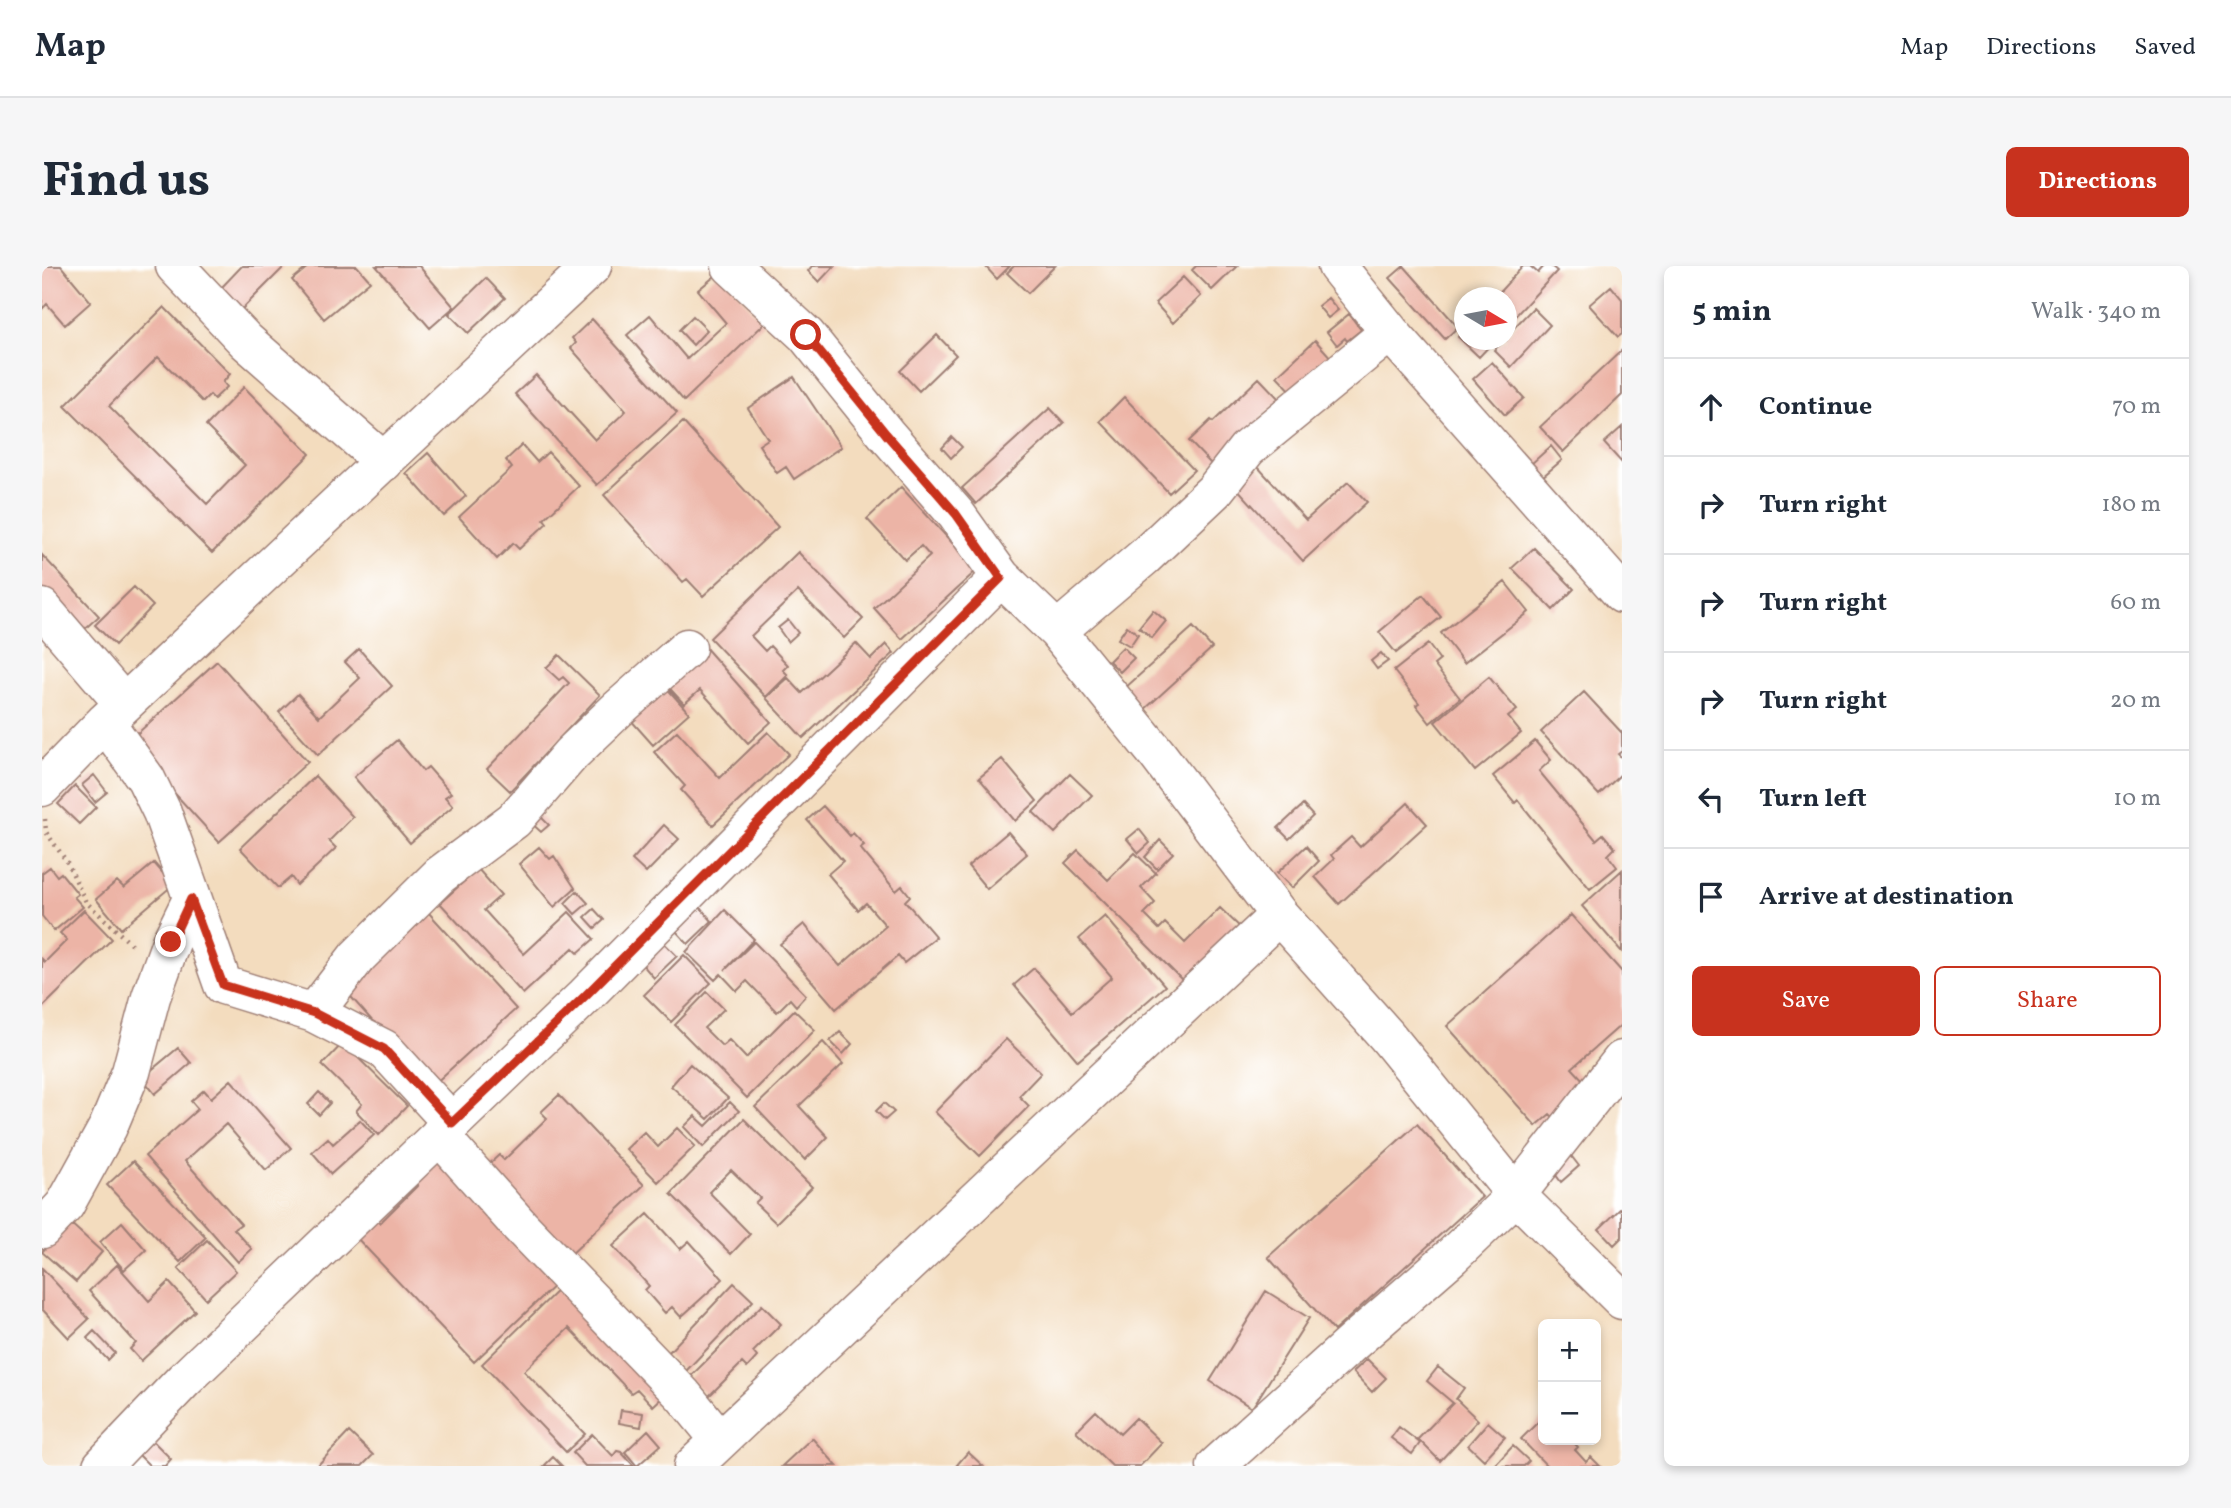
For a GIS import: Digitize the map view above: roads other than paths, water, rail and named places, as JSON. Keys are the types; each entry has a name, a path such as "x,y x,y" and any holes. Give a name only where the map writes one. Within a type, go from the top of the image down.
{"street":[{"path":"175,266 246,341 384,462"},
{"path":"43,803 115,713 592,266"},
{"path":"731,266 806,335 886,434 956,514 1001,578 1057,631 1157,754 1279,915 1387,1036 1516,1195 1622,1300"},
{"path":"1338,266 1390,332 1622,594"},
{"path":"1057,631 1144,558 1204,500 1247,449 1390,332"},
{"path":"102,1466 184,1380 585,996 1001,578"},
{"path":"42,608 115,713 162,812 223,985 314,1013 384,1049 520,1226 683,1395 707,1453 1279,915"},
{"path":"314,1013 357,957 440,875 514,820 571,754 687,648"},
{"path":"42,1229 65,1205 108,1127 131,1072 160,972 191,899"},
{"path":"1216,1466 1452,1256 1516,1195 1622,1060"}]}
